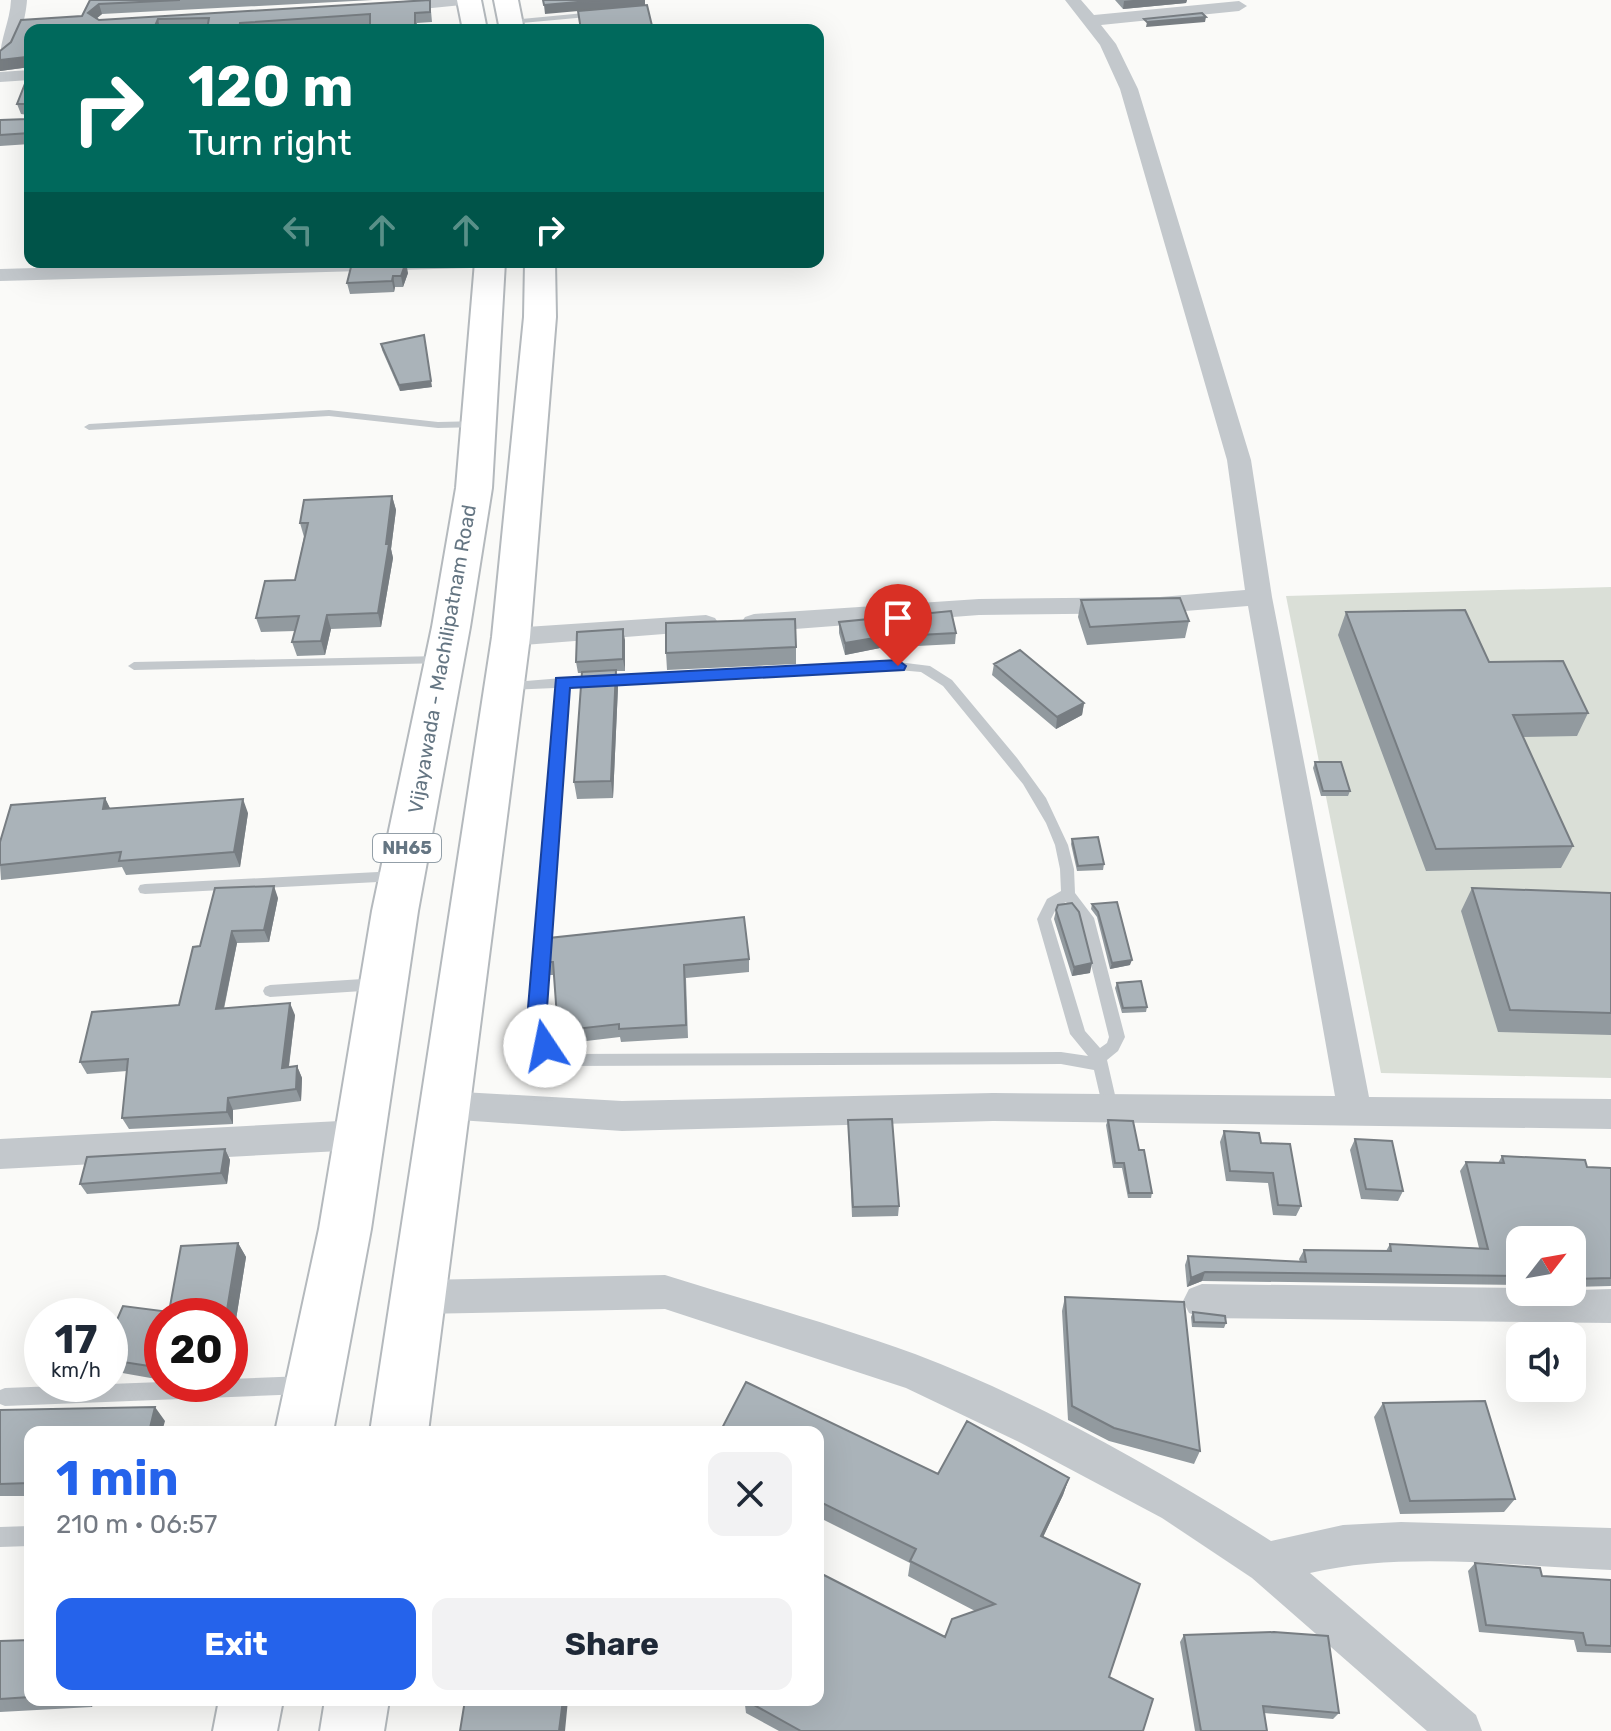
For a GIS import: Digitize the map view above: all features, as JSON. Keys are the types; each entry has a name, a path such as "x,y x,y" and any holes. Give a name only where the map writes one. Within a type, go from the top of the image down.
{"highway":[{"path":"469,0 474,24"},
{"name":"Vijayawada - Machilipatnam Road","path":"305,1426 359,1135 402,876 445,660 481,424 490,268"},
{"path":"400,1426 511,637 540,317 540,268"},
{"path":"245,1731 250,1706"},
{"path":"352,1731 356,1706"}],"street":[{"path":"0,55 18,18 19,0"},
{"path":"376,8 462,0"},
{"path":"1073,0 1108,44 1129,89 1239,460 1259,597 1354,1109"},
{"path":"1088,21 1239,6"},
{"path":"0,77 24,75"},
{"path":"0,275 179,268"},
{"path":"511,637 655,625 790,623 979,607 1160,605 1259,597"},
{"path":"444,1105 622,1116 1110,1108 1611,1114"},
{"path":"0,1154 359,1135"},
{"path":"420,1297 665,1292 776,1325 913,1372 1035,1429 1176,1504 1267,1563 1460,1731"},
{"path":"1202,1301 1611,1306"},
{"path":"1267,1563 1343,1545 1401,1542 1611,1549"}],"lane":[{"path":"510,17 604,14"},
{"path":"89,427 329,413 438,425 481,424"},
{"path":"134,666 445,660"},
{"path":"505,686 562,682 898,666 930,671 944,679 1033,785 1048,809 1069,866 1068,894 1087,918 1117,1037 1113,1047 1099,1060 567,1060 554,1055 545,1046 537,1008 562,682"},
{"path":"145,889 402,876"},
{"path":"1068,894 1052,903 1044,919 1078,1034 1099,1060 1110,1108"},
{"path":"270,991 384,983"},
{"path":"5,1397 314,1384"},
{"path":"0,1537 24,1536"}],"shaded area":[{"path":"1611,587 1611,1078 1381,1073 1286,596"}],"building":[{"path":"90,0 180,0 99,4 88,13 99,20 430,0 430,12 415,13 415,24 370,24 370,14 240,24 208,24 209,18 158,19 156,24 24,24 24,57 0,60 0,51 11,42 21,20 82,16"},
{"path":"543,0 600,0 544,5"},
{"path":"647,5 652,24 580,24 578,11"},
{"path":"1202,13 1206,17 1147,22 1144,19"},
{"path":"24,86 24,104 17,104"},
{"path":"24,119 24,133 0,135 0,120"},
{"path":"351,268 404,268 401,276 393,276 392,281 347,283"},
{"path":"424,335 431,381 399,385 381,344"},
{"path":"392,496 386,544 389,544 378,613 327,615 321,641 292,642 299,616 256,618 265,581 295,580 308,523 300,523 304,500"},
{"path":"1180,598 1189,621 1090,627 1081,600"},
{"path":"1465,610 1489,662 1563,661 1588,713 1513,715 1573,846 1436,849 1346,612"},
{"path":"951,611 956,633 880,637 845,643 839,622"},
{"path":"795,619 796,647 666,653 666,623"},
{"path":"623,629 623,659 576,662 577,632"},
{"path":"1020,650 1084,703 1057,717 994,664"},
{"path":"616,670 611,781 574,782 582,672"},
{"path":"1315,762 1341,762 1350,791 1323,791"},
{"path":"105,798 103,809 243,799 234,852 119,861 121,852 0,865 0,842 11,805"},
{"path":"1098,837 1104,864 1078,866 1072,839"},
{"path":"274,886 264,930 232,931 216,1009 290,1003 282,1068 297,1066 296,1089 228,1098 227,1112 122,1118 128,1059 80,1062 92,1012 179,1005 193,947 200,946 215,888"},
{"path":"1472,888 1611,893 1611,1013 1510,1010"},
{"path":"1117,902 1132,960 1112,963 1098,912 1092,904"},
{"path":"1072,903 1079,912 1092,963 1074,967 1056,910 1058,905"},
{"path":"744,917 749,959 684,965 686,1025 619,1029 619,1024 558,1031 553,962 548,962 549,938"},
{"path":"1141,981 1147,1007 1123,1008 1117,983"},
{"path":"892,1119 899,1206 853,1207 848,1120"},
{"path":"1108,1120 1133,1121 1139,1150 1144,1150 1152,1193 1129,1193 1124,1163 1115,1163"},
{"path":"1224,1131 1259,1133 1261,1143 1290,1144 1301,1206 1278,1205 1273,1173 1230,1171"},
{"path":"1355,1139 1392,1141 1403,1191 1366,1189"},
{"path":"225,1149 221,1173 80,1184 87,1157"},
{"path":"1502,1156 1585,1160 1587,1167 1611,1168 1611,1278 1586,1279 1586,1226 1506,1226 1506,1276 1205,1272 1191,1278 1188,1256 1306,1262 1304,1250 1391,1251 1390,1244 1488,1249 1466,1162 1504,1163"},
{"path":"238,1243 229,1298 172,1298 181,1246"},
{"path":"1065,1297 1184,1302 1200,1451 1114,1428 1072,1406"},
{"path":"128,1307 144,1309 144,1365 128,1363"},
{"path":"1193,1312 1225,1316 1226,1323 1194,1322"},
{"path":"746,1382 938,1474 967,1421 1069,1478 1041,1536 1140,1584 1109,1677 1153,1699 1143,1731 801,1731 756,1706 824,1706 824,1575 945,1637 952,1619 995,1604 910,1561 916,1549 824,1504 824,1426 723,1426"},
{"path":"1485,1401 1515,1499 1410,1501 1383,1403"},
{"path":"155,1407 150,1426 24,1426 24,1483 0,1484 0,1410"},
{"path":"1475,1563 1540,1568 1542,1576 1611,1580 1611,1646 1586,1645 1583,1633 1486,1625"},
{"path":"1274,1632 1328,1636 1339,1713 1263,1706 1267,1731 1201,1731 1184,1635"},
{"path":"24,1640 24,1697 0,1699 0,1641"},
{"path":"464,1706 562,1706 559,1731 460,1731"}],"route":[{"path":"545,1046 537,1008 562,682 898,666"}]}
